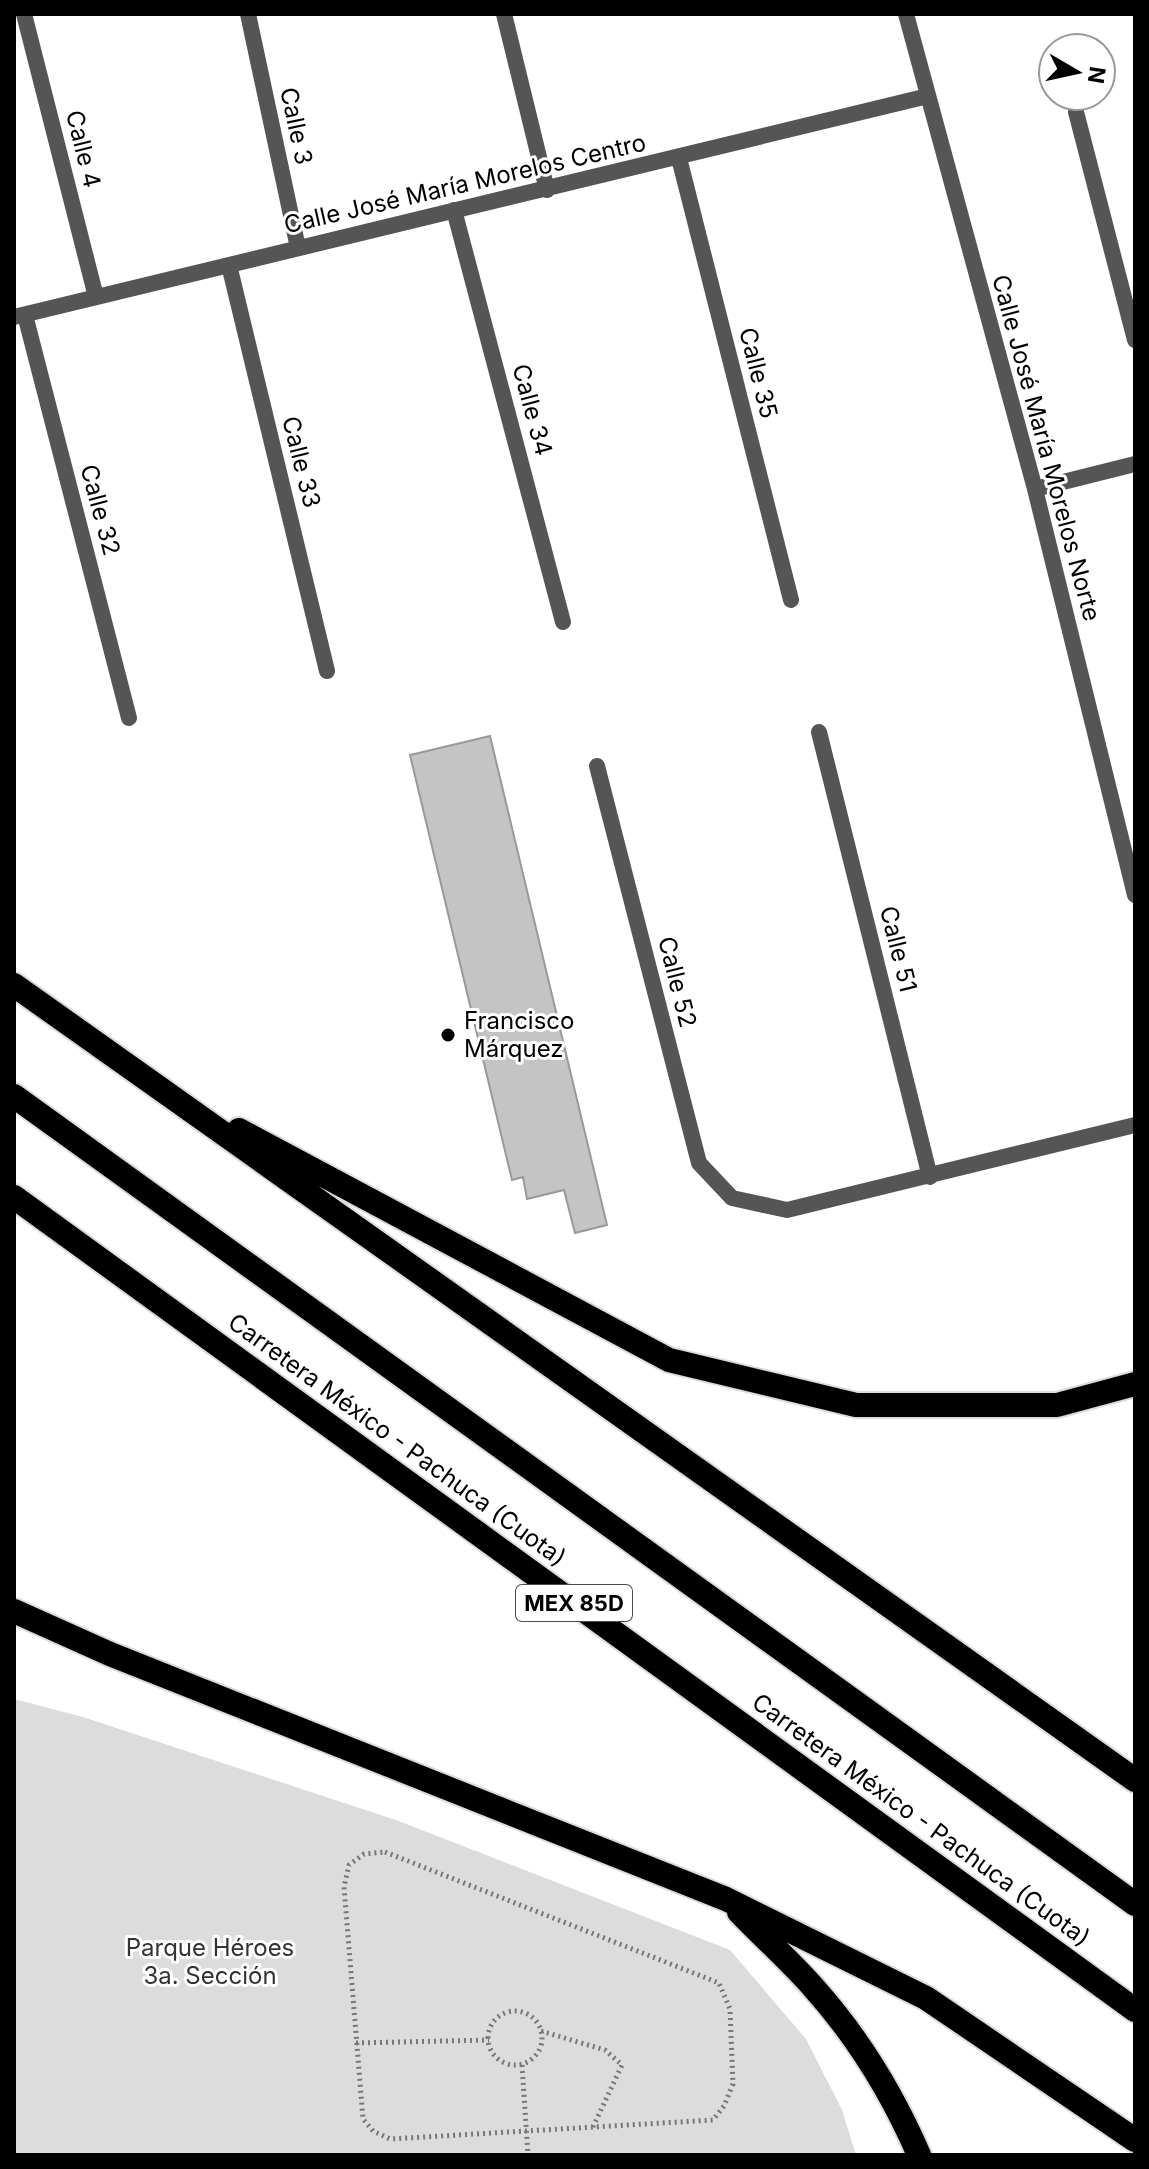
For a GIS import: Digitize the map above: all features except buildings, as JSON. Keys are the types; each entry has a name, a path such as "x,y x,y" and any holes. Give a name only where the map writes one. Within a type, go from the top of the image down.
{"highway":[{"path":"14,985 1135,1780"},
{"path":"147,1080 669,1360 856,1405 1057,1405 1135,1384"},
{"name":"MEX 85D","path":"14,1096 1135,1904"},
{"name":"Carretera México - Pachuca (Cuota)","path":"14,1197 1135,2010"},
{"path":"14,1611 110,1654 726,1899 926,1998 1135,2140"},
{"path":"14,1626 110,1654"},
{"path":"726,1899 815,1989 866,2057 919,2155"}],"street":[{"name":"Calle 4","path":"24,14 96,297"},
{"name":"Calle 3","path":"248,14 298,248"},
{"path":"504,14 547,190"},
{"name":"Calle José María Morelos Norte","path":"906,14 1035,489 1135,895"},
{"name":"Calle José María Morelos Centro","path":"19,316 928,96"},
{"path":"1076,112 1135,340"},
{"name":"Calle 35","path":"679,158 791,600"},
{"name":"Calle 34","path":"454,210 563,622"},
{"name":"Calle 33","path":"229,265 327,671"},
{"name":"Calle 32","path":"19,316 129,718"},
{"path":"1035,489 1135,464"},
{"name":"Calle 51","path":"819,732 930,1177"},
{"name":"Calle 52","path":"597,766 699,1163 732,1198 787,1210 930,1177"},
{"path":"930,1177 1135,1125"}],"path":[{"path":"385,1852 719,1983 730,2009 733,2084 724,2106 713,2120 593,2127 390,2139 373,2131 363,2119 356,2043 344,1887 349,1865 364,1854 385,1852"},
{"path":"515,2011 531,2016 541,2031 542,2039 536,2055 522,2065 504,2063 496,2057 489,2040 489,2031 499,2017 515,2011"},
{"path":"541,2031 605,2050 622,2065 593,2127"},
{"path":"356,2043 489,2040"},
{"path":"522,2065 528,2155"}],"green space":[{"name":"Parque Héroes 3a. Sección","path":"14,1699 83,1717 396,1820 730,1950 806,2039 842,2110 856,2155 14,2155"}],"place":[{"name":"Francisco Márquez","path":"448,1035"}]}
